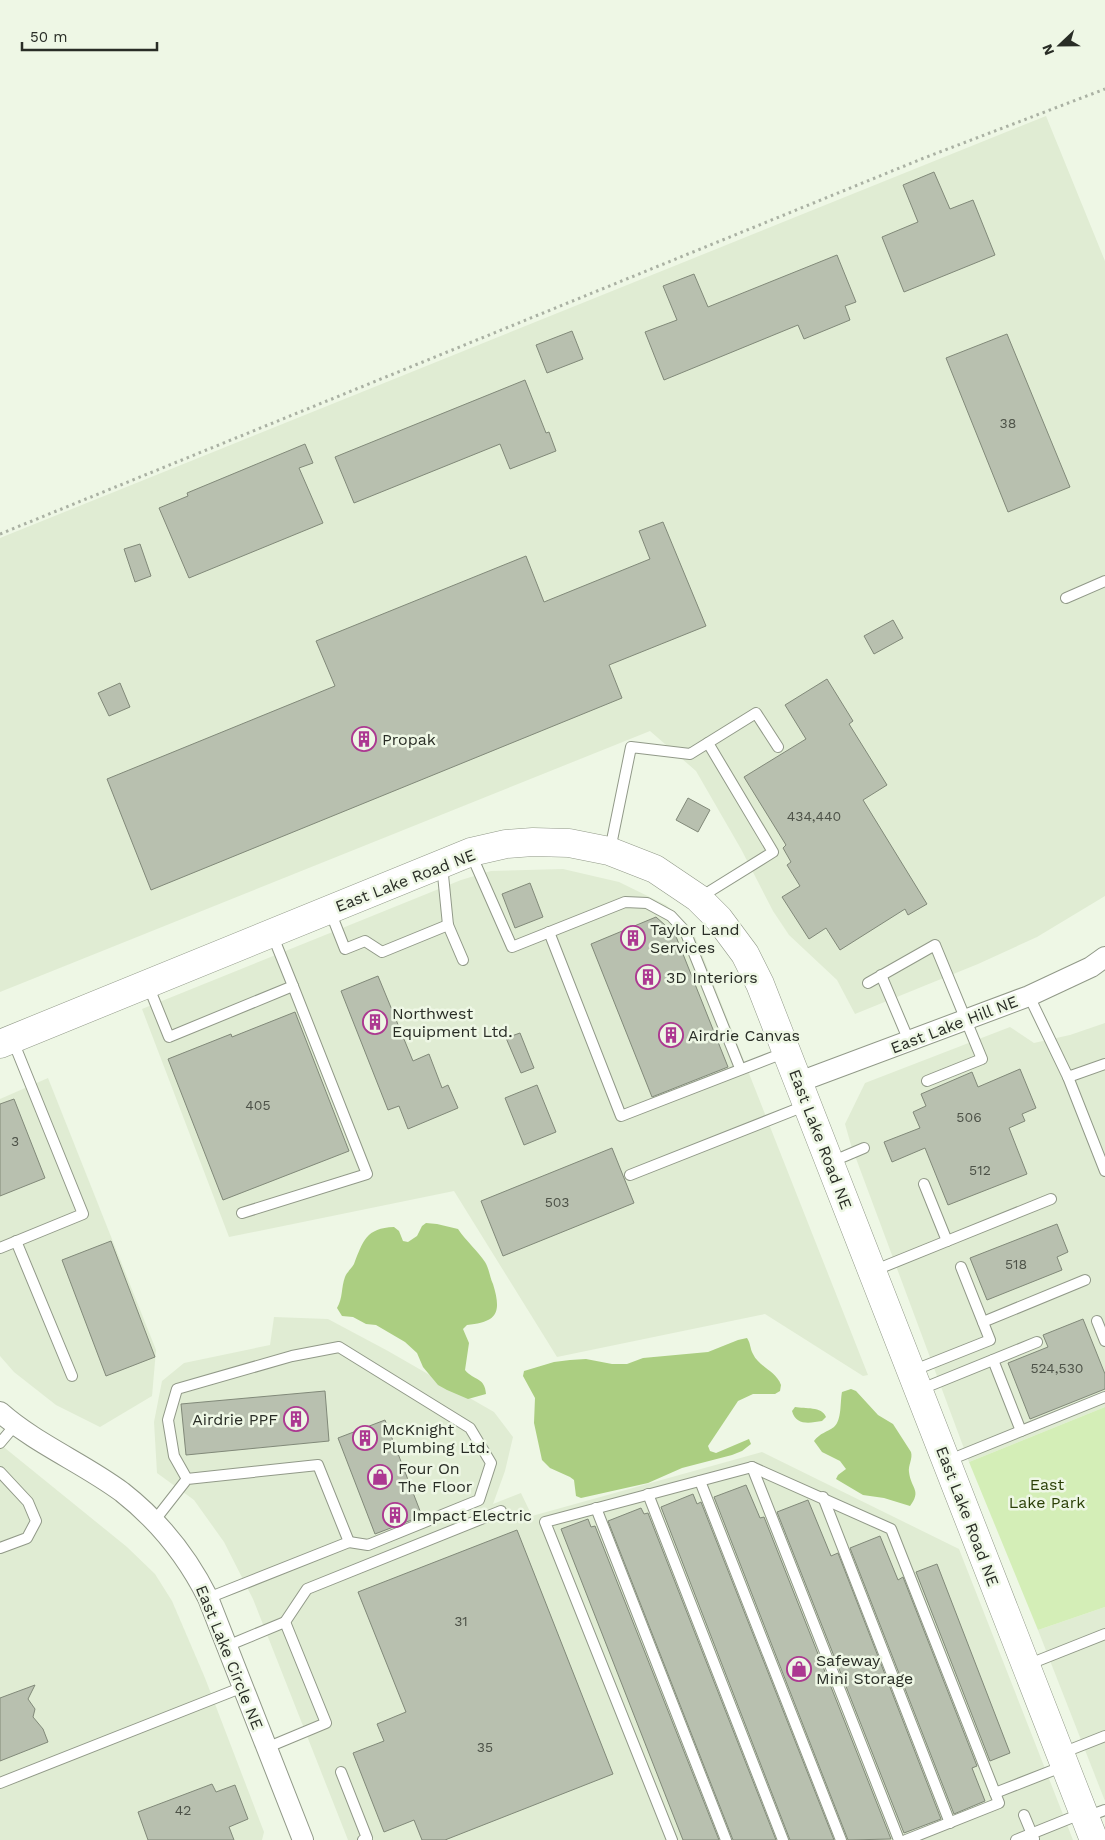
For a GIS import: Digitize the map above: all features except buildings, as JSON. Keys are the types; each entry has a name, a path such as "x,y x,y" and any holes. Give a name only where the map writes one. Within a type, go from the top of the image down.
{"street":[{"name":"East Lake Road NE","path":"6,1041 471,852 506,844 533,842 569,843 609,851 654,869 698,898 719,919 745,954 760,984 1063,1760 1092,1820"},
{"name":"East Lake Hill NE","path":"803,1093 909,1041 1029,996 1090,967 1105,957"},
{"name":"East Lake Circle NE","path":"0,1412 121,1492 155,1520 191,1566 208,1598 303,1840"}],"lane":[{"path":"1066,598 1105,582"},
{"path":"609,851 631,747 690,754 756,713 778,748"},
{"path":"698,898 773,852 708,743"},
{"path":"471,852 512,947 625,902 647,903 671,916 685,931 740,1068"},
{"path":"442,864 448,925 463,960"},
{"path":"330,910 345,949 365,941 382,952 448,925"},
{"path":"549,932 621,1116 787,1051"},
{"path":"242,1213 367,1174 271,933"},
{"path":"868,983 935,945 982,1059 927,1081"},
{"path":"881,975 909,1041"},
{"path":"148,984 169,1037 293,986"},
{"path":"1029,996 1068,1077 1105,1171"},
{"path":"0,1248 84,1214 6,1041"},
{"path":"1068,1077 1105,1064"},
{"path":"630,1175 803,1093"},
{"path":"830,1163 864,1148"},
{"path":"924,1184 947,1241"},
{"path":"872,1272 1051,1199"},
{"path":"16,1241 72,1376"},
{"path":"915,1381 990,1340 961,1267"},
{"path":"983,1322 1085,1280"},
{"path":"1097,1321 1105,1341"},
{"path":"915,1381 993,1360 1037,1342"},
{"path":"187,1479 174,1456 168,1420 177,1389 292,1356 339,1347 470,1428 491,1463 480,1500 368,1545 349,1542 208,1598"},
{"path":"993,1360 1021,1431"},
{"path":"946,1461 1105,1397"},
{"path":"0,1443 16,1424"},
{"path":"155,1520 187,1479 318,1465 349,1542"},
{"path":"752,1467 899,1840"},
{"path":"672,1840 545,1522 752,1467 823,1497 891,1529 999,1803 906,1840"},
{"path":"0,1472 28,1502 36,1521 27,1538 0,1548"},
{"path":"700,1480 841,1840"},
{"path":"648,1494 784,1840"},
{"path":"823,1497 950,1823"},
{"path":"596,1508 726,1840"},
{"path":"227,1646 285,1622 307,1589 501,1511"},
{"path":"266,1748 326,1723 285,1622"},
{"path":"1026,1665 1105,1634"},
{"path":"0,1783 243,1687"},
{"path":"996,1793 1063,1760 1105,1736"},
{"path":"340,1772 367,1838 363,1840"},
{"path":"1024,1815 1033,1837"},
{"path":"1016,1840 1092,1820"}],"path":[{"path":"0,534 924,158 1105,90"}],"shaded area":[{"path":"1046,116 1105,261 1105,896 1037,937 978,964 855,1014 837,980 789,935 773,911 741,849 696,771 650,731 0,992 0,538"},
{"path":"563,869 619,882 666,905 692,929 868,1375 863,1376 765,1314 557,1357 454,1191 229,1237 142,1009 461,880 491,871"},
{"path":"1105,1023 1105,1407 969,1462 851,1145 845,1124 865,1083 1010,1027 1034,1043 1070,1035"},
{"path":"48,1078 156,1350 152,1396 100,1427 56,1405 14,1372 0,1356 0,1099"},
{"path":"274,1317 328,1319 494,1412 513,1437 505,1471 493,1504 521,1493 532,1516 762,1452 959,1549 1073,1840 348,1840 253,1599 224,1542 194,1500 157,1473 154,1422 162,1381 184,1363 270,1345"},
{"path":"0,1444 127,1547 155,1574 172,1601 205,1678 264,1832 262,1840 0,1840"},
{"path":"1105,1607 1105,1801 1038,1630"}],"green space":[{"path":"426,1223 458,1229 488,1267 496,1294 497,1309 495,1314 485,1321 467,1325 463,1329 469,1343 465,1370 484,1385 486,1394 468,1399 438,1385 423,1367 417,1353 405,1342 376,1325 366,1324 353,1317 342,1316 337,1308 345,1277 354,1264 363,1242 371,1233 394,1227 399,1231 403,1241 408,1242 417,1236 422,1226"},
{"path":"747,1338 756,1358 779,1380 781,1385 780,1391 775,1394 753,1394 738,1401 708,1446 710,1451 716,1453 749,1439 751,1444 742,1451 682,1468 648,1483 581,1498 576,1496 574,1480 550,1468 542,1460 534,1423 535,1398 523,1376 524,1371 554,1362 570,1360 586,1359 612,1364 627,1364 643,1358 708,1352"},
{"path":"851,1389 856,1391 878,1415 893,1424 911,1452 909,1472 915,1489 915,1496 910,1506 884,1498 863,1495 836,1479 846,1469 840,1461 822,1452 814,1441 837,1424 840,1415 842,1392"},
{"path":"795,1407 821,1411 826,1417 822,1421 817,1422 808,1423 800,1421 794,1416 792,1411"},
{"name":"East Lake Park","path":"1105,1407 1105,1607 1038,1630 969,1462"}],"place":[{"name":"Propak","path":"364,739"},
{"name":"Taylor Land Services","path":"633,938"},
{"name":"3D Interiors","path":"648,977"},
{"name":"Northwest Equipment Ltd.","path":"375,1022"},
{"name":"Airdrie Canvas","path":"671,1035"},
{"name":"Airdrie PPF","path":"296,1419"},
{"name":"McKnight Plumbing Ltd.","path":"365,1438"},
{"name":"Four On The Floor","path":"380,1477"},
{"name":"Impact Electric","path":"395,1515"},
{"name":"Safeway Mini Storage","path":"799,1669"}]}
